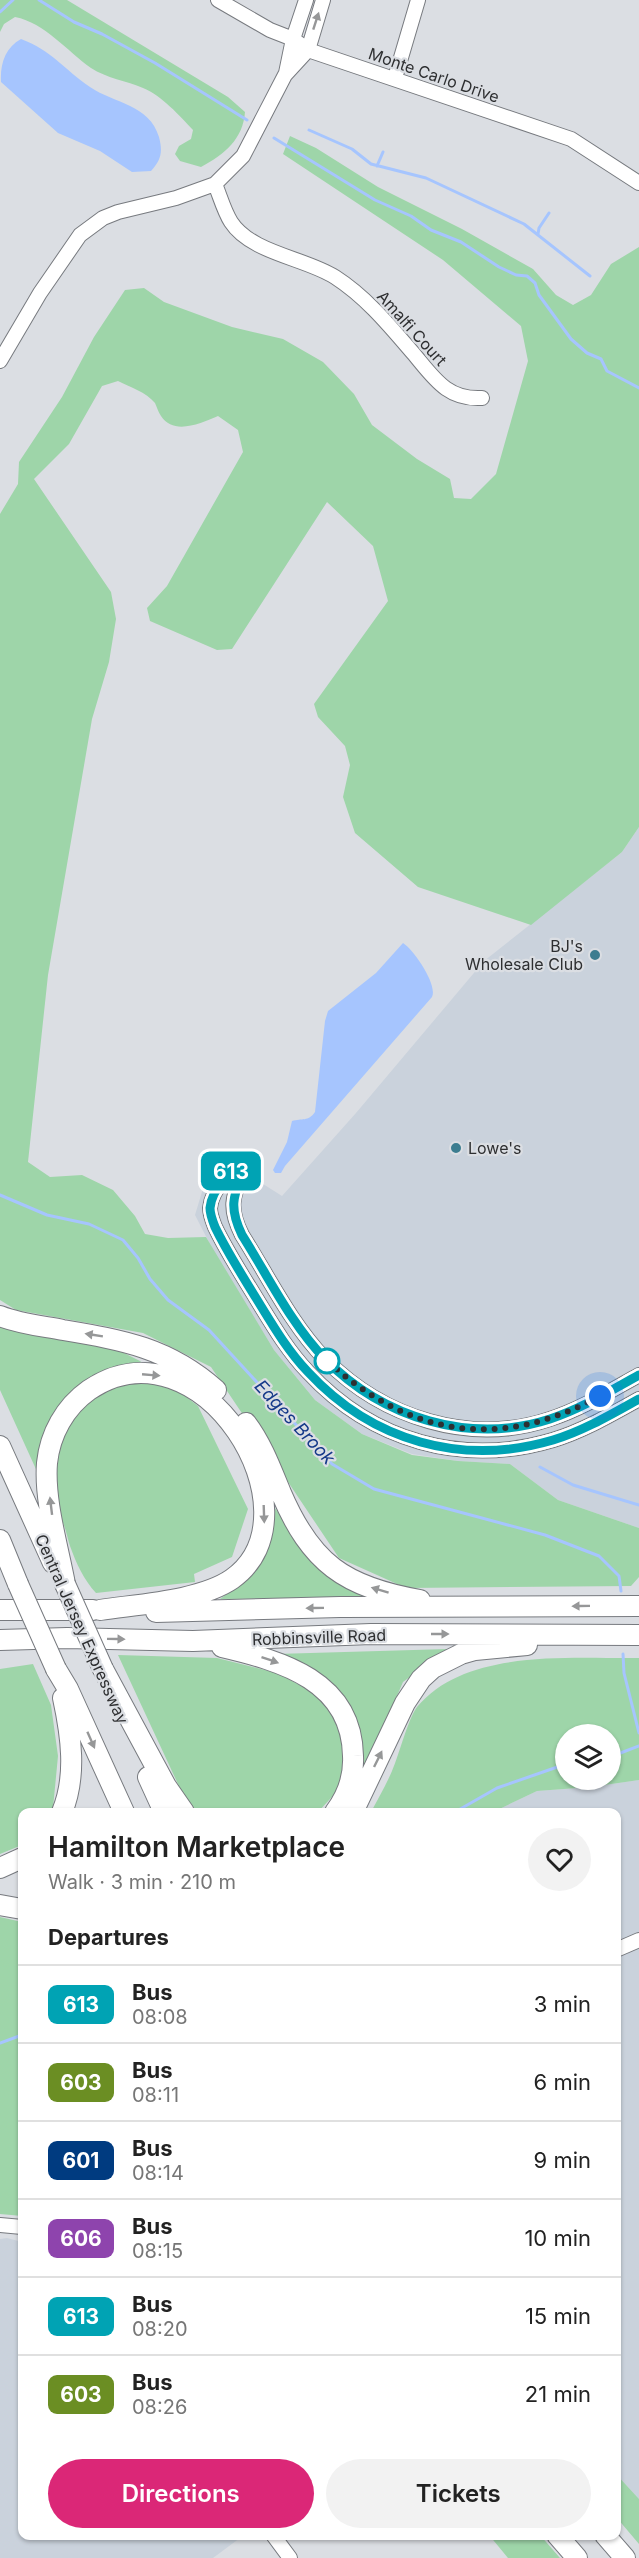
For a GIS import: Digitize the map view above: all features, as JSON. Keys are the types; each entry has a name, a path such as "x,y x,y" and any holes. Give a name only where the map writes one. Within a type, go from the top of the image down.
{"highway":[{"path":"0,1316 19,1322 123,1340 147,1347 187,1367 222,1395 250,1429 264,1452 297,1528 320,1558 355,1581 380,1590 457,1608"},
{"path":"65,1584 54,1534 47,1467 51,1441 65,1414 91,1389 127,1375 148,1374 170,1377 199,1391 212,1402 240,1437 257,1474 265,1517 257,1550 239,1573 215,1589 190,1597 100,1610"},
{"name":"Central Jersey Expressway","path":"0,1446 51,1560 65,1584 162,1808"},
{"path":"0,1540 56,1669 68,1689 122,1808"},
{"path":"0,1548 18,1584"},
{"name":"Robbinsville Road","path":"0,1610 151,1612 340,1607 639,1606"},
{"name":"Robbinsville Road","path":"0,1640 67,1638 193,1641 371,1634 637,1635"},
{"path":"355,1808 413,1690 433,1668 447,1659 475,1650 637,1635"},
{"path":"0,1649 37,1640"},
{"path":"193,1641 251,1654 283,1665 318,1684 339,1704 350,1731 353,1762 346,1794 337,1808"},
{"path":"56,1669 71,1744 69,1787 63,1808"},
{"path":"103,1669 166,1786 181,1808"},
{"path":"0,1868 18,1860"},
{"path":"0,1905 18,1908"},
{"path":"561,2540 577,2558"},
{"path":"609,2540 625,2558"}],"street":[{"name":"Monte Carlo Drive","path":"218,0 270,30 293,39 308,50 572,139 639,183"},
{"path":"0,361 72,244 86,230 118,212 176,198 215,184 243,156 285,75 293,39 306,0"},
{"path":"285,75 308,50 323,0"},
{"path":"395,78 418,0"},
{"name":"Amalfi Court","path":"215,184 231,221 242,234 255,243 332,275 349,286 376,310 446,390 465,399 482,398"},
{"path":"639,1375 580,1407 549,1420 515,1428 478,1430 438,1425 408,1415 347,1380 324,1358 303,1333 267,1275 234,1218 236,1186 248,1157 232,1169 214,1195 210,1210 215,1227 285,1345 333,1397 372,1424 398,1436 458,1450 531,1446 586,1427 639,1399"},
{"path":"621,1948 639,1940"},
{"path":"0,2225 18,2227"},
{"path":"277,2540 290,2558"}],"shaded area":[{"path":"639,827 639,1528 558,1500 510,1464 458,1461 412,1454 362,1434 315,1400 274,1350 215,1254 195,1215 208,1172 235,1166 282,1196 356,1113 484,961 622,852"},
{"path":"639,1780 639,2499 621,2479 621,1808 501,1808 537,1791 621,1790 621,1783"},
{"path":"0,2239 18,2241 18,2540 237,2540 213,2558 0,2558"}],"green space":[{"path":"0,0 67,0 228,97 245,112 244,122 237,138 218,157 201,167 180,161 175,154 179,146 191,139 193,130 170,106 150,91 91,68 46,31 26,20 15,17 4,24 0,32"},
{"path":"290,136 316,148 378,187 462,229 533,269 556,295 573,305 591,295 611,264 639,247 639,827 622,852 531,925 418,887 355,833 343,797 350,765 345,746 318,717 314,704 388,601 373,546 327,502 232,649 217,650 150,621 147,608 167,586 243,452 238,430 218,416 204,422 180,427 166,422 155,403 143,393 118,381 102,386 69,444 34,479 111,592 116,619 109,662 92,719 48,975 28,1162 50,1177 82,1175 113,1190 135,1216 145,1234 168,1238 206,1237 274,1350 315,1400 362,1434 412,1455 510,1464 558,1500 639,1528 639,1577 631,1586 406,1588 339,1558 211,1367 143,1333 16,1310 0,1300 0,514 18,484 19,462 62,397 94,337 125,290 144,288 164,302 232,327 283,339 323,362 354,394 372,425 417,459 450,479 454,498 471,499 496,474 528,361 521,326 443,260 283,154"},
{"path":"0,1324 118,1350 140,1361 198,1406 248,1509 232,1557 194,1574 195,1582 96,1593 78,1565 63,1523 55,1511 0,1390"},
{"path":"272,1504 318,1568 368,1598 220,1599 245,1581 267,1550"},
{"path":"448,1649 403,1682 364,1772 355,1724 276,1654"},
{"path":"118,1655 217,1658 277,1673 322,1697 343,1735 343,1785 322,1808 194,1808 184,1797"},
{"path":"551,1658 639,1658 639,1780 621,1783 621,1724 555,1724 555,1790 537,1791 501,1808 373,1808 392,1771 417,1707 438,1688 463,1675 491,1666"},
{"path":"33,1664 51,1705 58,1756 53,1808 18,1808 18,1847 0,1854 0,1669"},
{"path":"0,1917 18,1921 18,2216 0,2214"},
{"path":"621,2479 639,2499 639,2544 621,2523"},
{"path":"493,2540 544,2540 560,2558 508,2558"}],"water":[{"path":"21,39 41,49 90,87 130,106 148,118 159,137 161,147 159,159 151,171 132,172 100,151 58,133 1,82 1,69 7,52"},
{"path":"403,943 424,968 432,984 432,997 281,1173 275,1173 273,1170 287,1142 292,1121 307,1118 315,1112 328,1011 376,973"}],"waterway":[{"path":"0,12 13,0"},
{"path":"39,0 74,22 102,34 155,63 247,120"},
{"path":"309,130 352,149 371,164 426,178 524,224 590,276"},
{"path":"274,138 375,200 411,216 431,230 461,242 499,267 516,275 527,276 535,283 539,295 571,339 587,353 601,359 607,371 639,388"},
{"path":"377,166 383,152"},
{"path":"538,234 539,228 549,213"},
{"name":"Edges Brook","path":"0,1195 47,1215 89,1224 123,1240 138,1258 150,1279 168,1300 209,1330 332,1464 374,1489 545,1535 599,1556 619,1576 621,1591"},
{"path":"540,1467 573,1485 639,1505"},
{"name":"Edges Brook","path":"623,1654 624,1673 639,1733"},
{"path":"621,1753 639,1746"},
{"path":"462,1808 497,1788 555,1768"},
{"path":"0,2043 18,2036"}],"bus line":[{"name":"613","path":"639,1375 580,1407 549,1420 515,1428 478,1430 438,1425 408,1415 347,1380 324,1358 303,1333 242,1235 234,1218 233,1202 236,1186 248,1157 232,1169 214,1195 210,1210 222,1244 285,1345 333,1397 372,1424 398,1436 458,1450 531,1446 586,1427 639,1399"}],"place":[{"name":"BJ's Wholesale Club","path":"595,955"},
{"name":"Lowe's","path":"456,1148"}],"route":[{"path":"327,1361 324,1358 347,1380 381,1401 408,1415 438,1425 478,1430 515,1428 549,1420 600,1396"}]}
